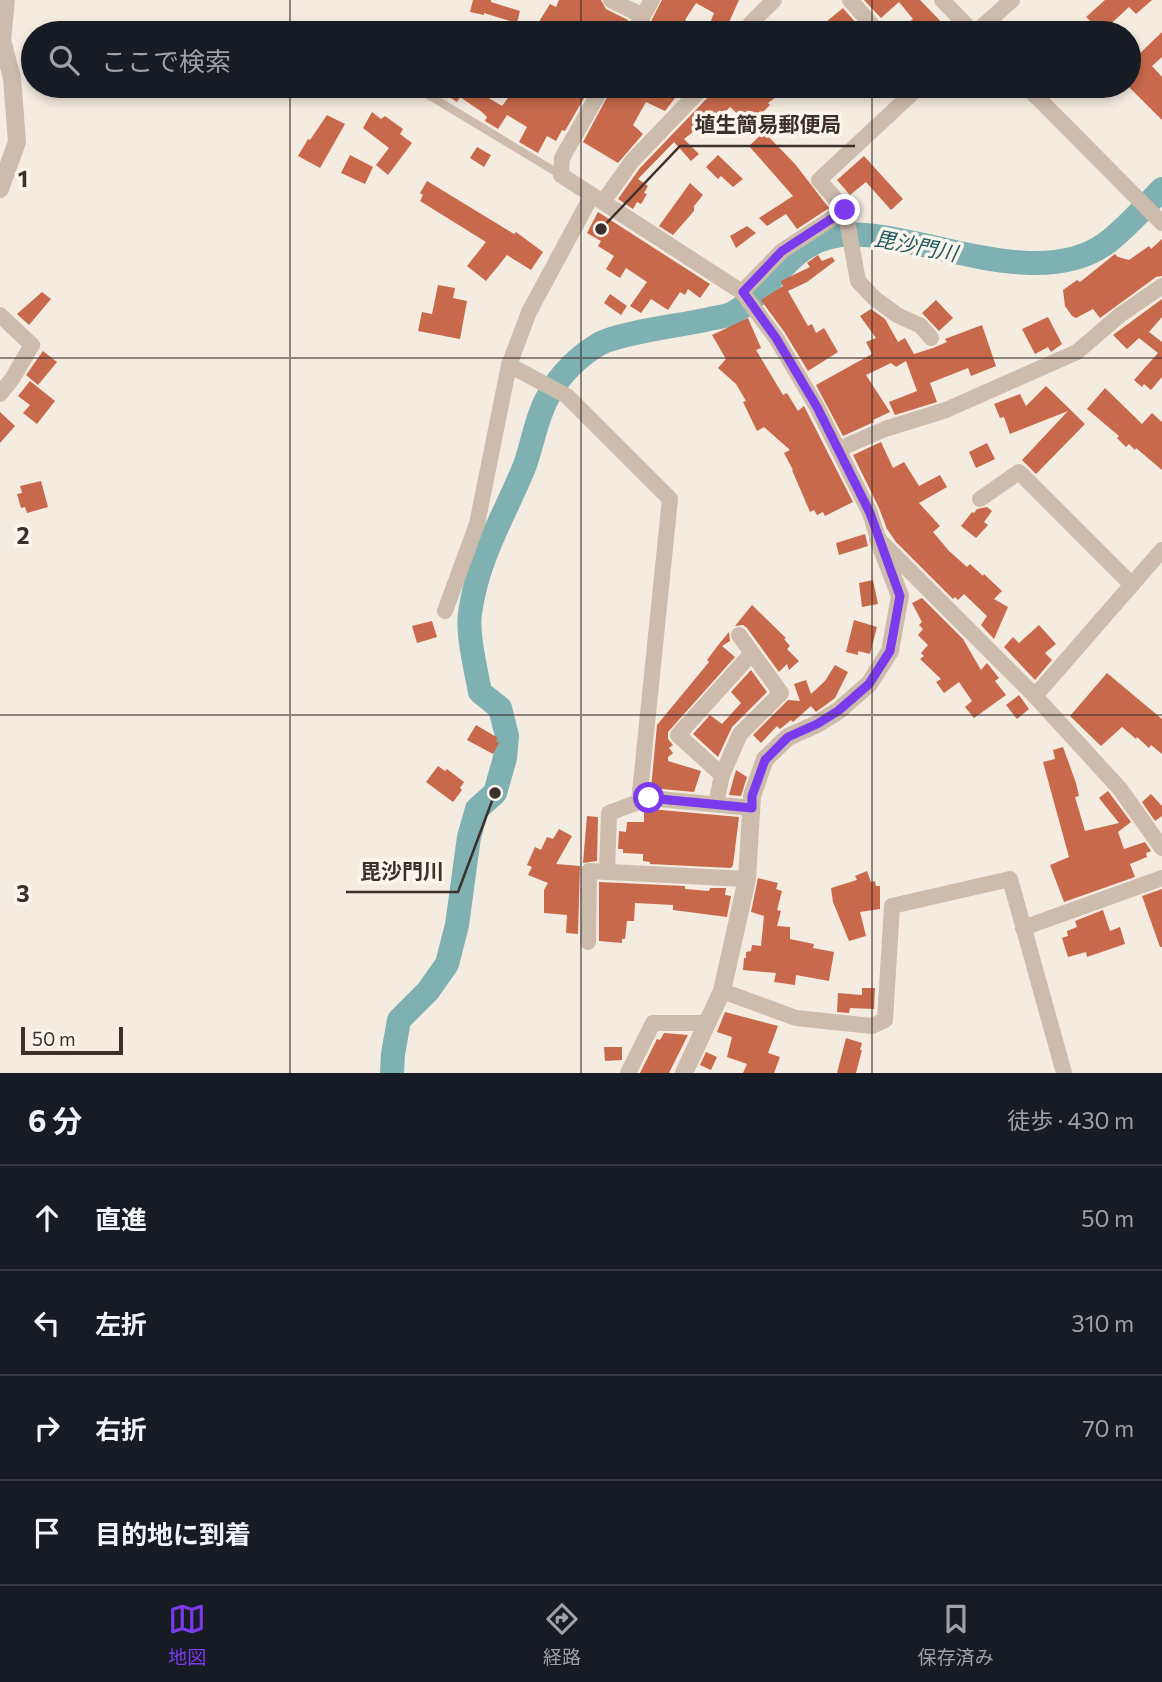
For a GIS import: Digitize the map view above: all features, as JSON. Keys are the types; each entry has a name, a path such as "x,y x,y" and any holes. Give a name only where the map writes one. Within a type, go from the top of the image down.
{"street":[{"path":"2,179 17,142 2,40 6,0"},
{"path":"611,0 643,16"},
{"path":"640,21 652,0"},
{"path":"753,21 774,0"},
{"path":"850,0 868,21"},
{"path":"942,0 963,21"},
{"path":"988,21 1012,0"},
{"path":"596,98 562,158 562,175 743,292 783,350 839,449 870,513 900,596 890,651 869,684 838,711 788,737 765,760 752,796 747,879 722,991 684,1073"},
{"path":"445,611 477,524 509,365 529,312 598,199 692,98"},
{"path":"907,98 819,180 845,210 858,281 890,309 921,327 931,338"},
{"path":"1038,98 1162,223"},
{"path":"743,292 782,251 845,210"},
{"path":"839,449 885,429 946,410 1077,352 1162,286"},
{"path":"0,315 32,345 0,394"},
{"path":"509,365 567,396 670,499 639,802"},
{"path":"980,499 1019,472 1132,585"},
{"path":"878,539 1035,696 1120,789 1162,848"},
{"path":"1035,696 1162,550"},
{"path":"716,804 722,775 740,734 781,693 739,635"},
{"path":"722,775 678,734 752,653"},
{"path":"607,872 608,813 649,798 752,808"},
{"path":"588,942 589,871 747,879"},
{"path":"1023,928 1162,878"},
{"path":"722,991 796,1017 872,1026 885,1020 892,906 1010,879 1064,1073"},
{"path":"628,1073 653,1023 707,1023"}],"lane":[{"path":"433,98 562,175"}],"building":[{"path":"473,0 491,0 520,11 518,21 470,12"},
{"path":"559,0 601,0 606,9 628,20 539,21 550,4 556,7"},
{"path":"662,0 739,0 729,21 711,21 714,13 696,3 687,21 651,21"},
{"path":"864,0 920,0 940,21 910,21 913,19 899,2 881,18"},
{"path":"1105,0 1152,0 1136,14 1129,7 1114,21 1090,21 1086,17"},
{"path":"843,8 854,21 827,21"},
{"path":"1162,32 1162,57 1152,66 1162,77 1162,120 1140,98 1141,52"},
{"path":"461,98 489,98 502,106 508,98 584,98 565,131 562,130 556,141 547,136 538,153 519,142 527,127 507,115 498,129 485,121 487,117"},
{"path":"607,98 675,98 665,111 646,102 633,125 643,134 618,163 583,142"},
{"path":"707,98 774,98 750,125 730,107 720,117 716,114 684,139 699,154 691,161 674,142 638,179 648,186 644,193 647,194 641,204 637,202 633,209 618,199 640,168"},
{"path":"372,112 381,119 385,116 403,129 400,134 412,143 388,175 376,165 389,148 363,128"},
{"path":"327,115 345,124 320,168 298,156"},
{"path":"764,132 795,164 829,208 797,229 786,214 767,226 759,218 793,196 749,146"},
{"path":"477,147 491,155 484,167 470,158"},
{"path":"350,155 373,167 365,184 341,173"},
{"path":"718,155 743,179 733,187 721,176 718,179 706,167"},
{"path":"864,156 903,199 891,210 866,182 850,195 837,180"},
{"path":"427,181 514,234 516,232 543,252 531,270 507,255 486,281 467,266 486,242 420,201 423,195 420,193"},
{"path":"690,183 703,195 694,206 694,211 673,235 659,226"},
{"path":"598,212 710,284 700,298 688,289 685,295 680,292 668,310 651,299 641,313 630,306 647,282 626,268 620,278 606,269 614,256 598,246 601,241 587,233"},
{"path":"747,226 756,233 736,248 730,236"},
{"path":"1162,239 1162,276 1156,277 1100,318 1093,309 1076,318 1072,316 1065,306 1063,290 1077,280 1080,282 1115,254 1129,260 1149,246 1151,249"},
{"path":"818,255 822,261 832,257 835,261 807,282 788,291 808,326 812,324 816,333 824,328 838,352 808,371 761,300 783,286 781,281 810,267 807,263"},
{"path":"438,285 455,288 453,298 467,301 460,339 418,331 422,312 432,314"},
{"path":"42,292 51,299 29,325 17,314"},
{"path":"610,294 627,306 621,315 604,303"},
{"path":"1162,299 1162,317 1149,332 1162,342 1162,377 1151,390 1134,380 1158,353 1139,338 1127,349 1113,335"},
{"path":"936,300 953,318 939,331 922,313"},
{"path":"871,309 885,319 898,342 905,338 914,354 982,325 996,366 971,376 968,368 930,383 937,402 895,415 889,402 917,391 906,361 896,367 891,363 866,375 890,412 843,436 816,385 872,354 866,342 876,338 860,316"},
{"path":"1048,317 1062,344 1051,352 1048,347 1035,354 1022,329"},
{"path":"748,318 761,348 756,350 783,395 787,393 798,411 804,406 853,502 825,516 823,512 817,515 814,510 810,512 784,453 790,450 764,427 757,431 743,402 746,401 736,384 718,368 726,359 712,335"},
{"path":"43,351 57,362 38,385 26,375"},
{"path":"30,381 55,401 37,424 23,413 30,405 18,396"},
{"path":"1046,386 1085,424 1036,474 1022,460 1068,411 1010,434 1004,417 1000,418 994,404 1020,394 1026,406"},
{"path":"1105,388 1142,424 1152,413 1162,422 1162,470 1136,448 1135,450 1129,444 1126,447 1117,438 1119,436 1087,409"},
{"path":"0,412 15,426 0,443"},
{"path":"881,442 893,468 904,462 919,486 940,475 947,487 919,503 940,526 933,532 949,551 967,567 970,564 983,576 984,574 1002,591 994,599 1008,607 994,639 981,625 987,616 964,594 958,600 955,597 953,599 896,542 887,529 853,455"},
{"path":"987,443 995,459 976,468 969,452"},
{"path":"41,481 48,507 27,513 25,507 21,508 17,494 22,493 20,486"},
{"path":"987,507 992,511 984,522 988,525 976,538 961,526 972,512"},
{"path":"865,534 868,546 839,555 836,543"},
{"path":"873,580 878,604 862,607 859,583"},
{"path":"922,598 963,639 981,670 987,663 999,678 995,681 1006,695 974,718 965,707 972,701 959,682 944,693 936,682 941,679 920,659 924,656 921,653 928,645 918,635 923,629 919,625 922,622 912,603"},
{"path":"752,605 786,638 784,639 790,646 787,649 799,661 789,670 787,664 779,672 747,628 743,625 735,626"},
{"path":"854,620 877,627 870,654 846,652"},
{"path":"432,621 437,637 417,643 412,626"},
{"path":"1039,625 1056,644 1045,653 1052,660 1035,680 1004,647 1013,637 1019,643"},
{"path":"729,632 730,641 722,646 735,657 668,732 668,739 673,745 669,748 673,753 668,757 668,761 701,771 694,792 651,788 657,725 709,662 707,660"},
{"path":"835,665 848,672 835,698 816,712 811,706 793,722 791,720 780,729 777,726 761,743 753,735 788,700 800,701 794,684 806,680 811,694 825,681"},
{"path":"751,670 767,692 732,727 718,757 693,734 710,715 722,724 741,703 731,692"},
{"path":"1107,673 1162,719 1162,754 1151,745 1149,748 1122,727 1101,746 1070,716"},
{"path":"1019,695 1029,709 1017,719 1006,705"},
{"path":"476,725 498,738 496,741 499,743 493,754 467,740"},
{"path":"1063,747 1076,783 1079,796 1075,797 1085,831 1119,823 1099,798 1108,791 1131,822 1118,832 1124,849 1145,842 1151,851 1146,853 1147,857 1130,864 1135,877 1064,902 1050,865 1069,857 1043,762 1055,759 1053,750"},
{"path":"438,766 445,771 447,769 464,782 460,788 462,790 453,802 426,782"},
{"path":"736,770 747,777 741,796 729,795"},
{"path":"1151,794 1162,806 1162,816 1155,821 1142,802"},
{"path":"650,809 739,817 731,868 650,864 643,861 643,854 623,853 623,849 618,849 619,831 626,832 627,822 644,822 644,811"},
{"path":"587,816 598,817 597,861 583,863"},
{"path":"559,829 572,836 556,864 580,866 578,934 566,933 567,915 544,913 544,890 548,883 528,875 532,867 527,865 535,847 541,850 547,837 553,839"},
{"path":"867,871 871,882 875,881 876,886 880,886 880,909 860,912 866,936 849,941 833,902 831,888 857,880 855,876"},
{"path":"758,878 778,883 776,889 782,891 777,910 781,911 777,926 790,927 790,939 814,944 813,948 834,952 829,981 796,975 795,985 774,982 776,973 743,970 746,952 751,951 752,945 761,946 764,916 751,912"},
{"path":"599,882 685,886 685,889 709,891 710,888 726,888 725,895 731,896 727,917 673,910 673,905 635,903 634,921 627,921 622,943 599,941"},
{"path":"1162,889 1162,947 1160,947 1142,896"},
{"path":"1103,910 1110,931 1120,927 1125,944 1087,957 1086,952 1068,957 1062,938 1068,936 1067,931 1077,927 1075,921"},
{"path":"862,988 875,988 874,1009 850,1008 849,1013 837,1012 838,993 862,995"},
{"path":"725,1012 778,1026 768,1053 780,1057 774,1073 743,1073 747,1064 727,1057 732,1037 717,1032"},
{"path":"664,1033 688,1035 669,1073 640,1073 657,1039 660,1040"},
{"path":"846,1038 862,1043 856,1073 837,1073"},
{"path":"604,1047 622,1047 622,1060 605,1061"},
{"path":"706,1052 717,1057 711,1070 700,1065"}],"waterway":[{"name":"毘沙門川","path":"392,1073 399,1020 428,991 447,964 457,925 469,837 477,809 495,793 505,758 507,736 500,708 480,692 474,663 469,622 474,592 485,555 525,465 541,411 565,372 586,353 611,339 731,314 744,306 802,251 815,242 830,237 870,235 1009,261 1060,261 1084,255 1105,244 1128,225 1162,189"}],"place":[{"name":"埴生簡易郵便局","path":"601,229"},
{"name":"毘沙門川","path":"495,793"}],"route":[{"path":"649,798 752,808 752,796 765,760 788,737 838,711 869,684 890,651 900,596 870,513 817,407 776,338 743,292 782,251 845,210"}]}
